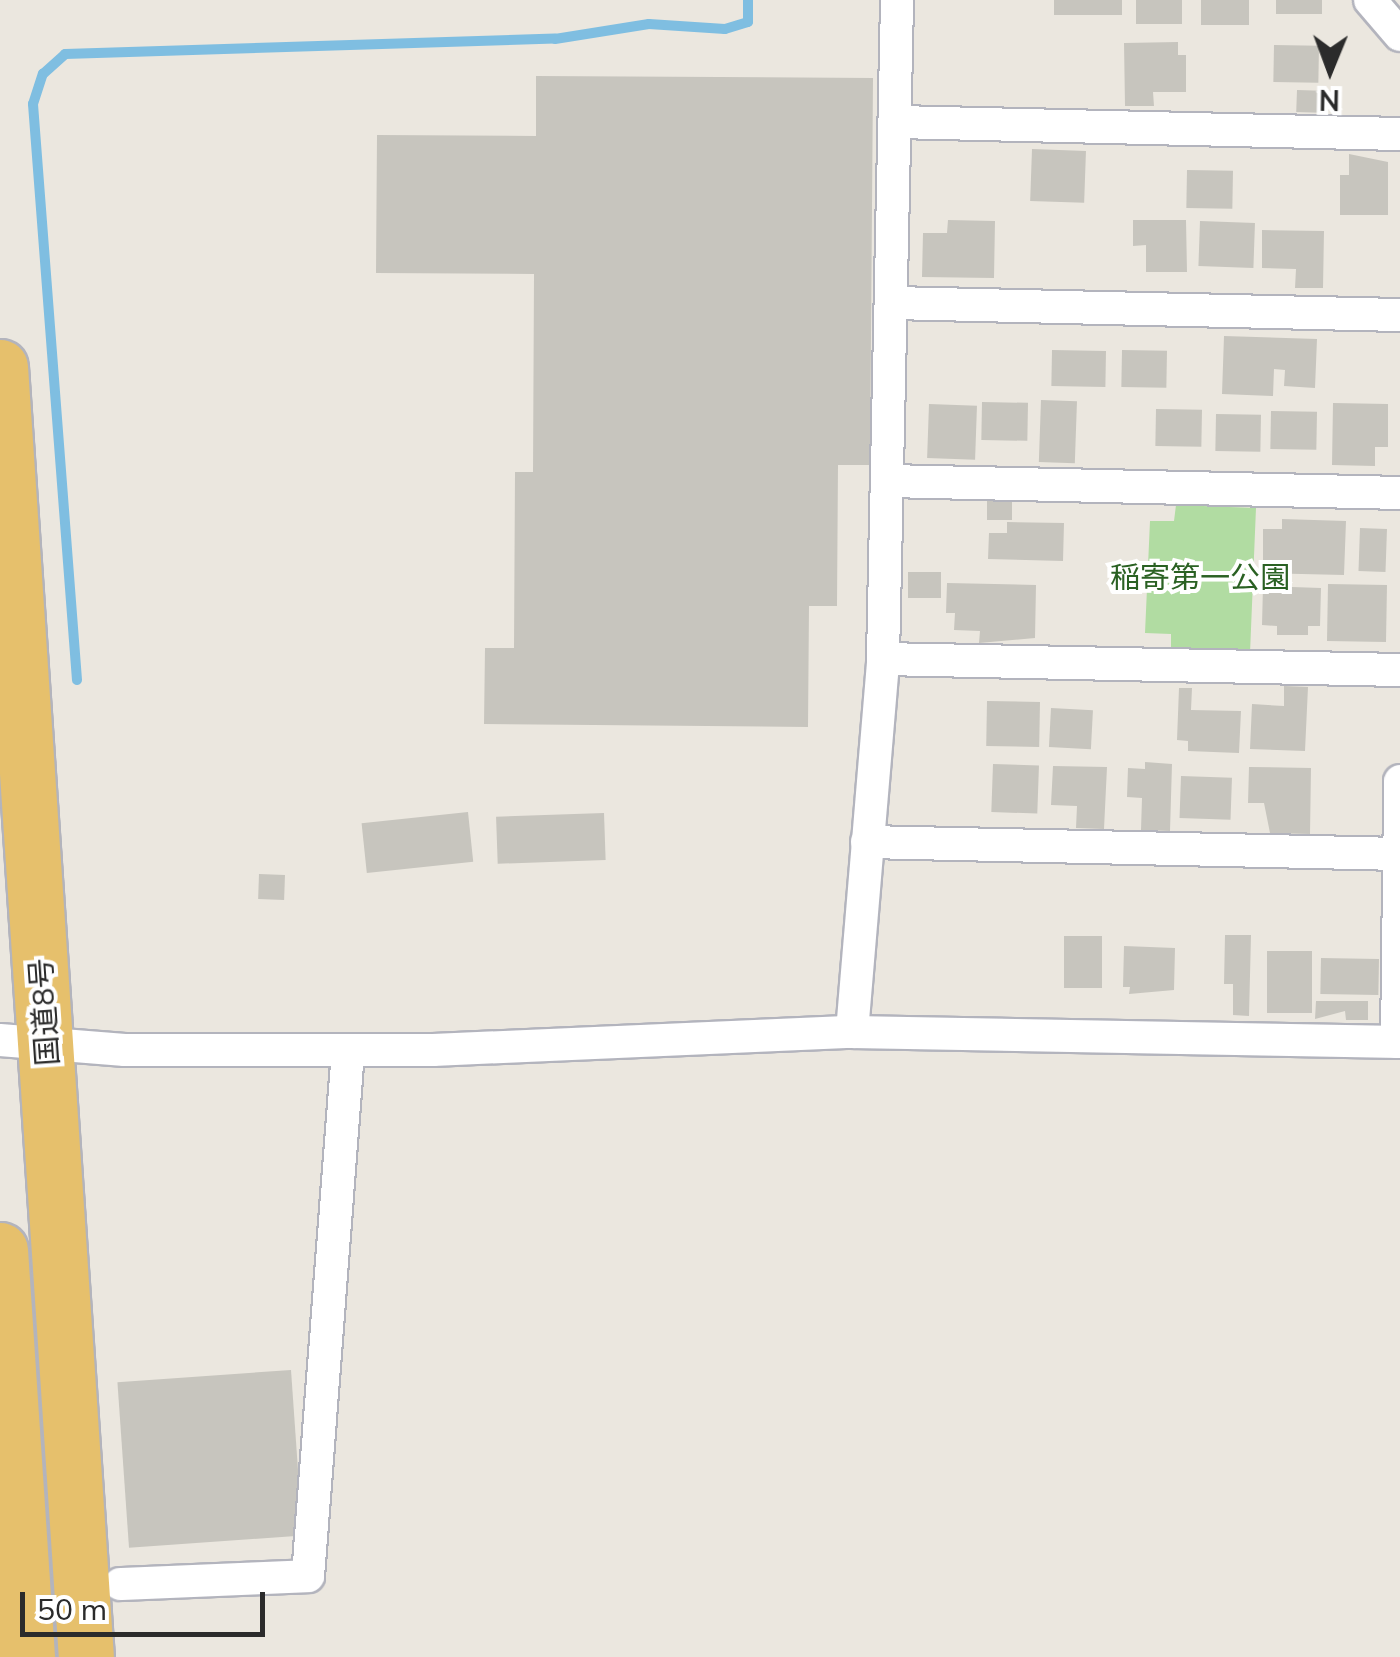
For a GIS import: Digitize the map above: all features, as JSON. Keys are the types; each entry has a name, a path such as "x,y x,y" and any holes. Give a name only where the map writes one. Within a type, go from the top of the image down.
{"highway":[{"name":"国道8号","path":"0,368 23,1044 86,1657"},
{"path":"0,1250 14,1603"}],"street":[{"path":"852,1032 883,658 898,122 897,0"},
{"path":"1370,0 1400,34"},
{"path":"898,122 1400,134"},
{"path":"892,302 1400,315"},
{"path":"888,481 1400,493"},
{"path":"883,658 1400,670"},
{"path":"23,1044 348,1050 852,1032 1398,1042 1400,782"},
{"path":"867,842 1399,854"},
{"path":"120,1584 308,1576 348,1050"}],"green space":[{"name":"稲寄第一公園","path":"1176,505 1256,508 1250,653 1171,650 1171,634 1145,633 1150,521 1174,521"}],"building":[{"path":"1054,0 1122,0 1122,15 1054,15"},
{"path":"1136,0 1182,0 1182,24 1136,24"},
{"path":"1201,0 1249,0 1249,25 1201,25"},
{"path":"1276,0 1322,0 1322,14 1276,14"},
{"path":"1178,42 1178,55 1186,55 1186,92 1153,92 1154,106 1125,106 1124,43"},
{"path":"1274,45 1319,46 1318,83 1273,82"},
{"path":"536,76 873,78 870,465 838,465 837,606 809,606 808,727 484,724 485,648 514,648 515,472 533,472 534,274 376,273 377,135 536,136"},
{"path":"1297,90 1322,91 1321,113 1296,112"},
{"path":"1032,149 1086,151 1084,203 1030,201"},
{"path":"1349,154 1388,162 1388,215 1340,215 1340,175 1349,175"},
{"path":"1187,170 1233,171 1232,209 1186,208"},
{"path":"948,220 995,221 994,278 922,277 923,233 947,233"},
{"path":"1133,220 1186,220 1187,272 1146,272 1146,245 1133,246"},
{"path":"1200,221 1255,223 1253,268 1198,266"},
{"path":"1262,230 1324,231 1323,288 1295,288 1296,269 1262,268"},
{"path":"1224,336 1317,339 1315,388 1284,386 1285,370 1274,369 1273,396 1222,394"},
{"path":"1052,350 1106,351 1105,387 1051,386"},
{"path":"1122,350 1167,351 1166,388 1121,387"},
{"path":"1041,400 1077,401 1075,463 1039,462"},
{"path":"982,402 1028,403 1027,441 981,440"},
{"path":"1333,403 1388,404 1388,447 1375,447 1375,466 1332,465"},
{"path":"929,404 977,406 975,460 927,458"},
{"path":"1156,409 1202,410 1201,447 1155,446"},
{"path":"1271,411 1317,412 1316,450 1270,449"},
{"path":"1216,414 1261,415 1260,452 1215,451"},
{"path":"987,499 1012,499 1012,520 987,520"},
{"path":"1282,519 1346,521 1344,575 1263,573 1263,529 1282,529"},
{"path":"1007,522 1064,523 1063,561 988,559 989,533 1007,533"},
{"path":"1360,528 1387,529 1385,572 1358,571"},
{"path":"908,572 941,572 941,598 908,598"},
{"path":"947,583 1036,585 1035,638 979,643 980,631 954,630 955,613 946,613"},
{"path":"1328,584 1387,585 1386,642 1327,641"},
{"path":"1263,586 1321,588 1320,626 1308,626 1308,635 1277,635 1277,626 1262,625"},
{"path":"1284,686 1308,687 1305,751 1250,749 1252,704 1284,706"},
{"path":"1179,688 1192,688 1191,710 1241,711 1239,753 1188,751 1188,741 1177,740"},
{"path":"987,701 1040,702 1039,747 986,746"},
{"path":"1051,708 1093,710 1091,749 1049,747"},
{"path":"1145,762 1172,764 1170,831 1141,830 1142,798 1127,797 1128,768 1145,769"},
{"path":"993,764 1039,766 1037,814 991,812"},
{"path":"1053,766 1107,767 1104,829 1076,828 1077,806 1051,805"},
{"path":"1249,767 1311,768 1310,834 1270,833 1264,803 1248,803"},
{"path":"1181,776 1232,778 1231,820 1180,818"},
{"path":"468,812 473,862 367,873 362,823"},
{"path":"604,813 606,860 498,864 496,817"},
{"path":"259,874 285,875 284,900 258,899"},
{"path":"1225,935 1251,935 1249,1016 1233,1015 1233,984 1224,984"},
{"path":"1064,936 1102,936 1102,988 1064,988"},
{"path":"1124,946 1175,948 1174,990 1129,994 1130,987 1123,987"},
{"path":"1267,951 1312,951 1312,1013 1267,1013"},
{"path":"1321,958 1379,959 1378,995 1320,994"},
{"path":"1316,1001 1368,1001 1368,1020 1346,1020 1345,1011 1315,1019"},
{"path":"291,1370 303,1536 129,1548 117,1382"}],"waterway":[{"path":"77,680 33,104 43,74 65,54 555,39 649,24 725,29 748,22 748,0"}]}
